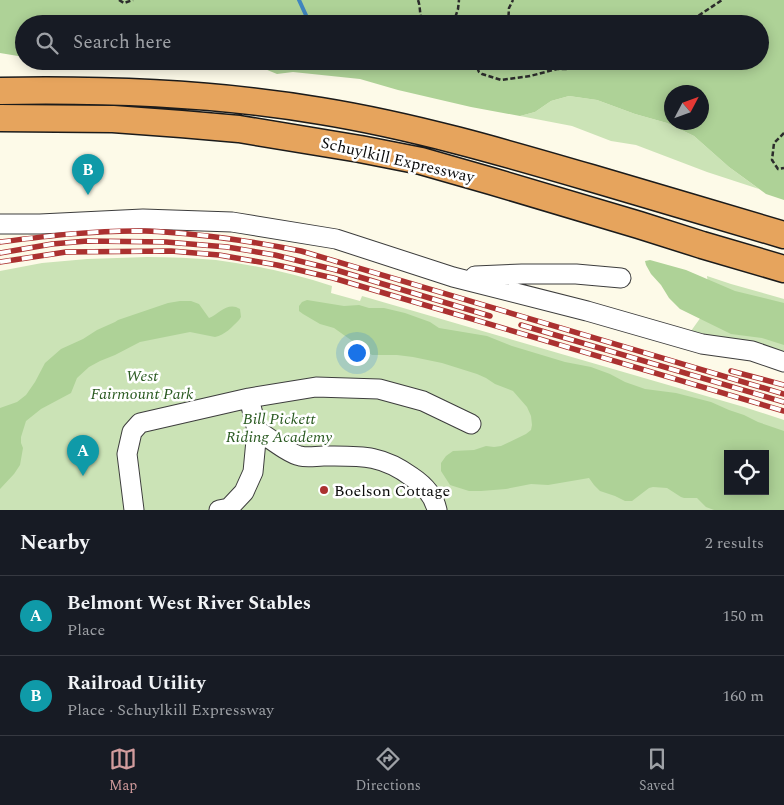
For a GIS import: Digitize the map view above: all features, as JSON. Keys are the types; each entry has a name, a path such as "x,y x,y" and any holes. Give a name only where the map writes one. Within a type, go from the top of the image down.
{"highway":[{"name":"Schuylkill Expressway","path":"0,92 143,92 242,100 321,111 399,126 478,145 784,235"},
{"name":"Schuylkill Expressway","path":"0,118 113,120 180,124 240,129 360,148 421,161 491,180 784,269"}],"lane":[{"path":"0,224 142,220 232,222 336,239 453,276 588,311 702,344 752,351 784,362"},
{"path":"453,276 576,274 621,278"},
{"path":"134,510 127,454 132,432 140,423 249,398 316,387 379,389 423,402 471,424"},
{"path":"219,510 229,508 244,492 253,472 257,430 249,398"},
{"path":"257,430 300,456 364,456 394,465 417,480 426,489 438,510"}],"path":[{"path":"118,0 124,3 133,0"},
{"path":"418,0 420,15"},
{"path":"456,15 459,0"},
{"path":"509,15 509,8 513,0"},
{"path":"700,15 722,0"},
{"path":"477,70 482,74 501,80 530,76 553,70"},
{"path":"784,133 774,142 772,160 778,169 784,168"}],"green space":[{"path":"0,0 784,0 784,200 766,194 729,167 694,136 682,130 709,130 709,85 664,85 664,122 597,100 569,96 551,101 535,112 520,116 471,107 360,79 293,72 277,74 267,70 769,70 769,15 15,15 15,56 0,53"},
{"path":"569,96 597,100 664,122 664,130 682,130 694,136 729,167 759,189 707,172 636,145 611,141 572,126 520,116 535,112 551,101"},
{"name":"West Fairmount Park","path":"173,257 216,260 275,270 332,286 331,293 360,301 362,296 784,420 784,510 0,510 0,271 42,263 87,259"},
{"path":"650,260 686,270 735,291 784,303 784,345 762,338 731,334 680,309 651,274 645,261"},
{"path":"707,276 784,299 784,356 691,331 701,317 708,284"},
{"path":"307,300 344,306 359,305 369,308 384,308 405,313 430,322 439,328 487,336 512,346 565,362 591,367 645,389 676,393 711,402 784,431 784,510 714,510 706,507 697,498 684,498 667,488 653,487 632,501 625,501 600,491 589,478 548,485 531,484 481,491 469,491 450,485 441,471 441,463 446,456 453,451 474,450 486,446 501,446 526,434 531,430 532,425 527,407 513,391 477,374 442,363 413,357 372,355 334,328 320,324 303,314 299,311 299,306"},
{"path":"191,301 199,304 209,318 232,306 240,309 241,317 219,336 215,337 190,332 140,342 89,367 77,378 71,393 41,409 26,421 21,437 23,448 20,465 0,489 0,408 17,402 26,395 45,363 61,349 118,320 168,303"}],"waterway":[{"path":"299,0 306,15"}],"railway":[{"path":"0,242 90,232 145,231 224,238 301,251 784,394"},
{"path":"0,253 52,244 87,241 166,242 227,247 275,255 336,270 490,316"},
{"path":"0,262 66,252 171,251 219,255 277,265 333,278 784,411"},
{"path":"521,325 784,402"},
{"path":"731,371 784,385"}],"place":[{"name":"Railroad Utility","path":"88,195"},
{"name":"Belmont West River Stables","path":"83,476"},
{"name":"Boelson Cottage","path":"324,490"}],"park label":[{"name":"Bill Pickett Riding Academy","path":"279,427"}]}
